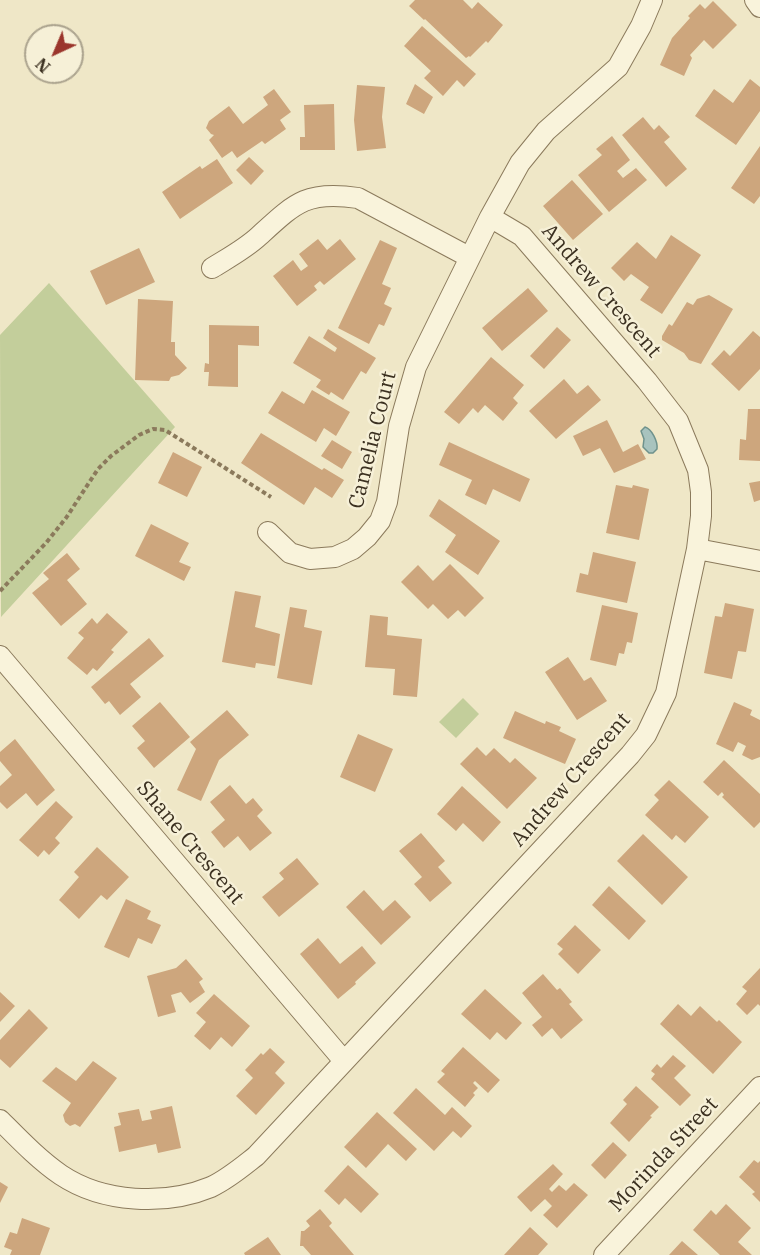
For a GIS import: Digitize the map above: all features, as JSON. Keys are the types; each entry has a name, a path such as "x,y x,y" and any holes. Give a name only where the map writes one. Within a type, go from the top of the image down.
{"street":[{"path":"490,217 520,163 546,131 618,67 641,26 652,0"},
{"path":"755,0 760,7"},
{"path":"212,268 258,237 294,205 317,195 358,198 469,257"},
{"name":"Camelia Court","path":"268,532 290,553 310,559 335,557 353,549 368,537 380,521 387,502 399,426 416,367 490,217"},
{"name":"Andrew Crescent","path":"0,1120 47,1164 75,1182 91,1190 123,1198 168,1197 209,1187 234,1173 256,1156 630,755 646,735 666,693 697,549 701,516 698,470 678,421 647,381 522,236 490,217"},
{"path":"697,549 760,561"},
{"name":"Shane Crescent","path":"0,656 344,1061"},
{"name":"Morinda Street","path":"604,1255 760,1087"}],"path":[{"path":"0,591 66,518 92,478 111,456 139,435 153,429 165,430 271,497"}],"green space":[{"path":"49,283 175,427 1,617 0,335"},
{"path":"463,698 479,714 456,738 439,722"}],"water":[{"path":"645,427 650,430 655,439 657,449 653,453 649,453 643,447 644,439 641,431"}],"building":[{"path":"415,0 463,0 472,9 478,2 503,25 488,43 486,41 470,57 466,58 409,6"},
{"path":"713,1 737,25 713,49 704,40 690,55 692,58 684,76 660,65 672,38 690,18 688,16 700,4 705,9"},
{"path":"422,26 476,74 464,87 457,80 443,96 424,78 431,71 404,46"},
{"path":"750,79 760,87 760,111 736,145 695,116 714,89 733,103"},
{"path":"415,84 433,97 424,114 406,104"},
{"path":"357,85 385,87 382,117 386,148 357,151 354,120"},
{"path":"274,89 291,112 280,120 286,129 265,144 262,141 237,158 232,151 222,158 209,140 214,135 206,128 209,121 229,106 243,124 268,105 263,97"},
{"path":"334,104 335,150 300,150 300,137 305,137 304,105"},
{"path":"643,117 654,130 659,125 670,137 664,142 687,169 666,187 622,135"},
{"path":"612,136 630,160 617,171 623,178 636,168 647,180 609,212 578,175 602,155 596,149"},
{"path":"760,146 760,196 754,204 731,188"},
{"path":"249,157 264,171 251,185 236,170"},
{"path":"217,159 233,183 180,219 162,192 200,166 202,169"},
{"path":"572,180 603,214 573,240 543,206"},
{"path":"671,235 701,255 662,314 640,300 649,287 631,274 624,281 611,268 637,242 656,259"},
{"path":"318,239 327,250 340,239 356,259 324,285 320,281 314,286 317,290 297,306 273,276 293,260 301,271 308,266 299,254"},
{"path":"380,240 397,248 382,284 391,288 384,304 392,308 384,326 379,324 369,344 338,328"},
{"path":"139,248 155,282 106,305 90,271"},
{"path":"528,288 548,311 502,351 482,328"},
{"path":"709,295 733,309 701,364 689,360 684,353 662,340 662,336 669,324 672,326 687,302 693,305 697,299"},
{"path":"138,299 173,301 171,342 175,342 175,355 187,368 179,375 171,377 169,381 135,380"},
{"path":"209,325 259,326 259,346 238,345 238,387 208,386 209,372 204,372 205,363 209,364"},
{"path":"557,327 571,340 544,369 530,356"},
{"path":"328,329 376,358 366,374 361,371 343,400 331,392 329,395 316,387 321,380 293,363 309,336 335,352 337,348 323,338"},
{"path":"753,331 760,337 760,369 739,391 711,364 724,350 730,356"},
{"path":"491,357 524,385 513,398 518,403 503,421 485,405 478,413 473,408 459,424 444,412"},
{"path":"564,379 577,394 588,385 601,400 556,439 529,411"},
{"path":"312,390 350,412 336,436 324,428 316,442 268,413 282,391 304,404"},
{"path":"748,409 760,409 760,461 739,460 740,439 746,440"},
{"path":"607,420 623,452 638,444 646,459 614,473 600,448 583,456 573,436"},
{"path":"261,433 322,470 324,468 344,480 332,498 315,487 304,505 241,463"},
{"path":"332,440 352,452 342,469 321,456"},
{"path":"449,442 530,479 520,502 493,489 486,505 465,495 472,480 439,465"},
{"path":"173,452 202,467 187,497 158,483"},
{"path":"760,481 760,500 754,502 749,483"},
{"path":"616,485 632,488 633,485 649,489 639,540 606,533"},
{"path":"439,499 500,541 478,575 445,552 456,535 429,516"},
{"path":"151,524 189,543 179,562 191,567 184,581 135,556"},
{"path":"593,552 636,562 627,603 576,592 580,573 588,575"},
{"path":"67,553 80,569 67,580 87,604 61,626 32,593 49,579 43,573"},
{"path":"450,564 484,598 465,617 458,610 448,619 433,604 428,609 401,582 418,565 433,581"},
{"path":"235,591 261,596 255,627 280,634 275,666 256,663 255,668 222,662"},
{"path":"725,603 754,609 746,652 738,651 732,679 704,673 715,616 722,617"},
{"path":"602,605 638,613 632,643 627,642 624,654 619,653 616,666 590,660"},
{"path":"290,607 307,610 304,627 322,631 312,685 277,678"},
{"path":"107,613 128,632 111,650 114,652 97,671 93,668 87,675 67,658 84,638 78,633 92,618 97,624"},
{"path":"370,615 388,617 387,635 422,639 417,697 393,695 395,669 365,667"},
{"path":"149,638 164,656 130,684 141,697 120,715 109,701 105,704 91,687"},
{"path":"568,657 584,681 591,677 607,701 577,720 545,672"},
{"path":"160,702 190,737 154,768 137,748 145,741 132,726"},
{"path":"734,702 752,710 750,715 760,720 760,757 752,760 742,755 746,746 738,742 733,752 716,744"},
{"path":"227,710 249,735 219,760 201,801 177,790 196,749 190,742"},
{"path":"515,711 545,724 546,721 561,727 559,731 576,739 565,764 503,738"},
{"path":"358,734 393,749 375,792 340,777"},
{"path":"15,739 55,790 37,806 26,793 7,809 0,802 0,786 12,775 0,761 0,752"},
{"path":"477,747 486,756 494,748 510,763 515,758 537,778 507,809 460,764"},
{"path":"724,760 760,794 760,822 754,828 722,797 724,795 722,792 718,796 703,782"},
{"path":"669,780 709,817 685,843 676,835 672,840 645,815 659,800 654,795"},
{"path":"230,785 246,804 253,798 263,810 257,816 272,833 250,851 238,836 224,848 211,832 225,820 210,802"},
{"path":"462,786 501,822 483,842 463,823 456,831 437,814"},
{"path":"56,801 73,817 55,838 60,843 49,855 44,850 38,857 19,840"},
{"path":"421,833 445,861 438,867 452,883 430,902 414,884 422,877 399,851"},
{"path":"643,834 688,877 662,905 617,861"},
{"path":"97,847 129,877 107,900 101,895 79,919 59,900 79,877 74,872"},
{"path":"297,858 319,884 279,917 262,897 284,879 279,873"},
{"path":"609,886 646,921 629,940 592,905"},
{"path":"364,890 383,911 395,900 411,917 381,945 346,907"},
{"path":"126,899 151,911 147,919 161,925 152,944 138,938 129,958 104,947"},
{"path":"575,925 601,950 578,974 558,954 563,949 557,944"},
{"path":"318,938 340,964 362,946 376,963 338,999 300,954"},
{"path":"186,959 203,979 199,982 205,992 190,1003 181,992 171,995 176,1012 158,1017 147,976 176,968"},
{"path":"760,968 760,1006 758,1004 747,1015 736,1004 747,991 742,987"},
{"path":"543,974 557,990 560,988 572,1002 569,1004 583,1020 561,1039 552,1028 542,1037 532,1025 542,1017 522,993"},
{"path":"485,989 522,1023 506,1040 497,1032 490,1040 461,1014"},
{"path":"0,992 15,1006 0,1022"},
{"path":"214,994 250,1026 232,1047 221,1037 210,1050 194,1036 206,1022 196,1013"},
{"path":"678,1004 691,1016 700,1006 742,1042 713,1074 660,1024"},
{"path":"29,1009 48,1028 10,1068 0,1059 0,1040"},
{"path":"463,1047 500,1080 488,1093 475,1081 473,1083 478,1088 465,1107 437,1082 445,1074 441,1071"},
{"path":"270,1048 285,1062 275,1073 285,1083 256,1115 236,1096 253,1078 245,1070 261,1053 263,1055"},
{"path":"673,1055 686,1066 674,1078 691,1095 680,1106 651,1079 655,1074 651,1071 657,1064 661,1068"},
{"path":"93,1061 117,1078 80,1127 75,1124 70,1126 65,1122 63,1115 71,1103 42,1081 56,1067 76,1081"},
{"path":"636,1086 659,1107 629,1142 610,1123 627,1104 623,1100"},
{"path":"416,1088 445,1115 452,1107 472,1126 461,1138 453,1131 434,1151 393,1113"},
{"path":"172,1106 181,1148 158,1153 156,1144 119,1152 114,1127 121,1125 118,1113 139,1109 142,1121 152,1119 150,1111"},
{"path":"377,1112 417,1149 406,1161 388,1144 366,1168 344,1147"},
{"path":"613,1142 627,1155 605,1179 591,1165"},
{"path":"754,1160 758,1163 760,1161 760,1202 752,1194 755,1192 739,1177"},
{"path":"553,1164 563,1174 549,1189 552,1192 559,1185 566,1191 574,1183 588,1195 557,1228 543,1215 552,1206 545,1199 531,1212 517,1197"},
{"path":"348,1165 379,1194 361,1213 345,1198 339,1205 324,1191"},
{"path":"0,1182 8,1187 0,1203"},
{"path":"726,1204 751,1228 738,1242 752,1255 720,1255 693,1230 711,1210 716,1215"},
{"path":"320,1209 332,1223 329,1226 354,1255 311,1255 303,1246 300,1246 301,1231 310,1226 306,1221"},
{"path":"22,1218 50,1228 40,1255 10,1255 12,1250 4,1247 10,1232 17,1234"},
{"path":"530,1227 548,1244 538,1255 504,1255"},
{"path":"268,1237 281,1255 245,1255 244,1253"},
{"path":"682,1241 698,1255 669,1255"}]}
